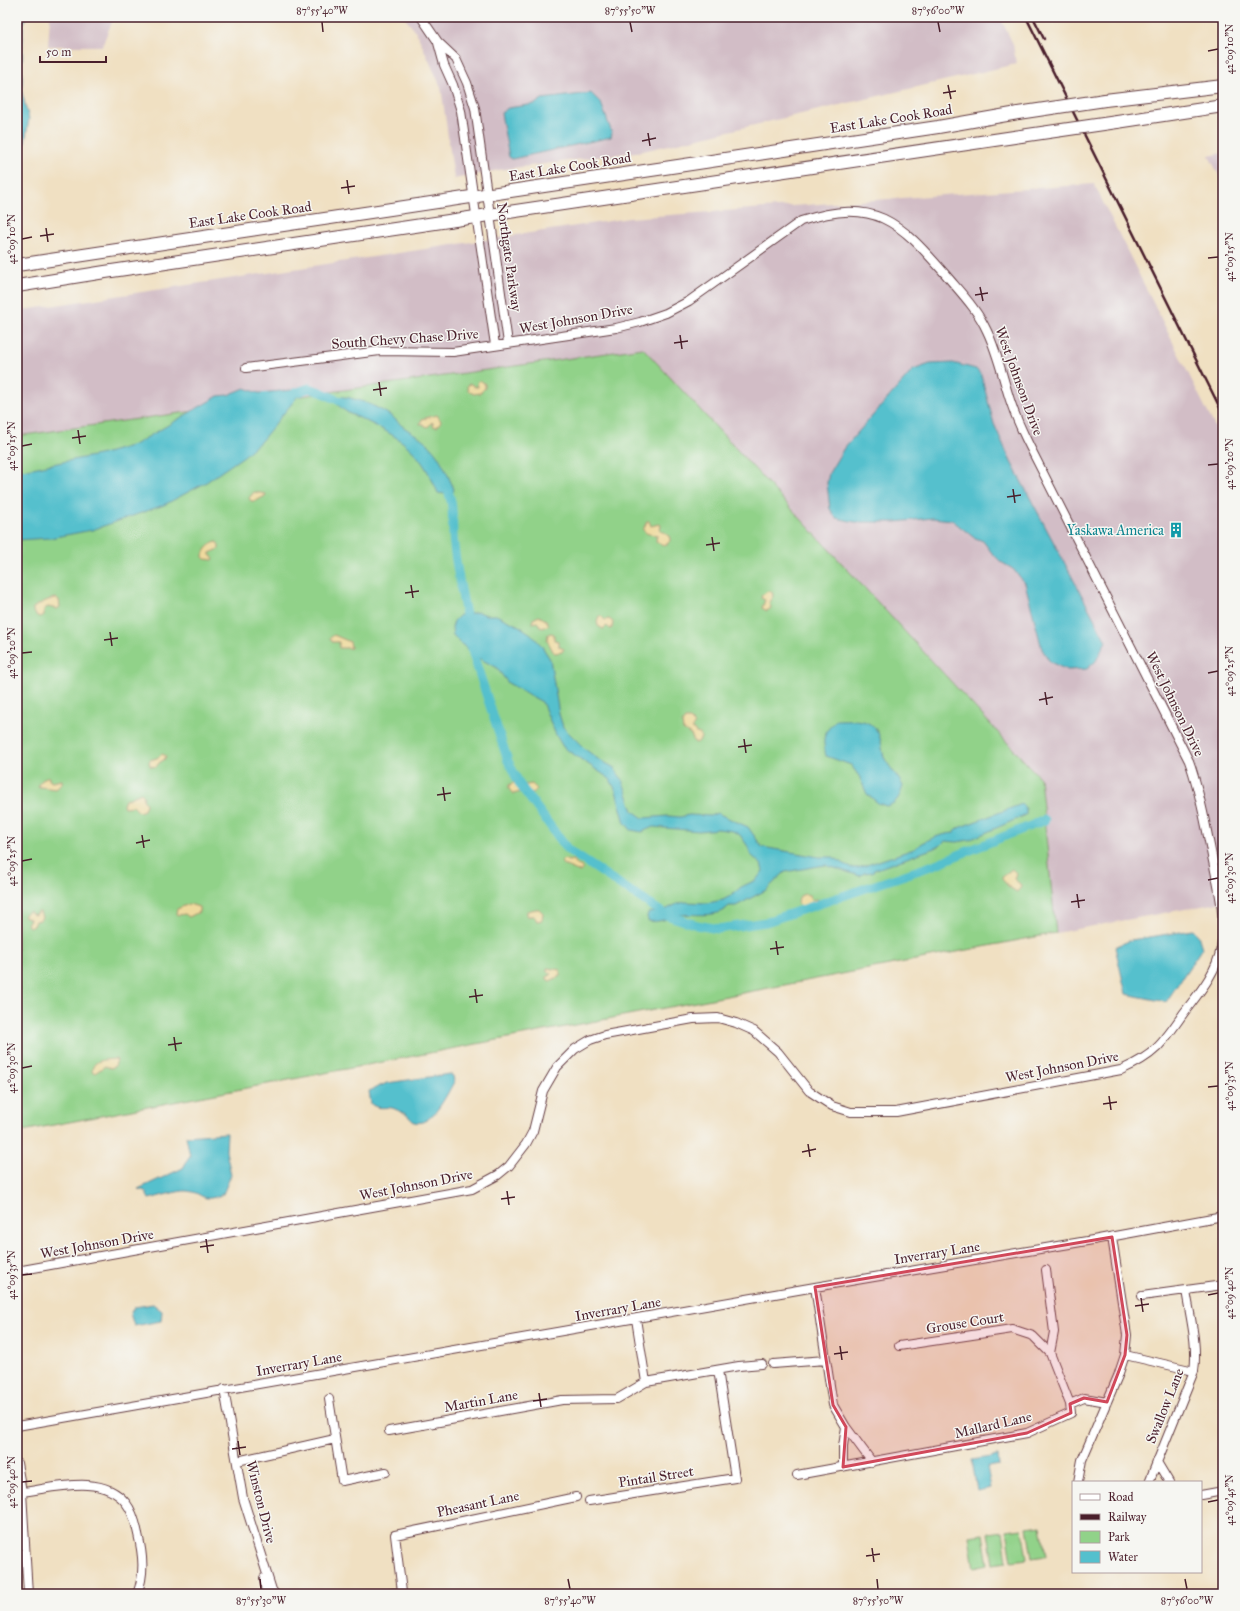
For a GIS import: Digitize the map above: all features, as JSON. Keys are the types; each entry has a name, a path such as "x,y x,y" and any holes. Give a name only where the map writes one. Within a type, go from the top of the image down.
{"main road":[{"name":"East Lake Cook Road","path":"17,265 938,127 1105,100 1223,86"},
{"path":"17,286 1223,106"}],"street":[{"name":"Northgate Parkway","path":"421,17 438,42 456,59 468,83 475,108 508,343"},
{"name":"Northgate Parkway","path":"438,42 444,65 453,85 461,111 495,345"},
{"name":"West Johnson Drive","path":"17,1271 472,1189 498,1175 509,1166 526,1144 532,1131 543,1091 557,1067 575,1049 590,1040 605,1035 693,1019 704,1018 736,1023 754,1031 768,1042 778,1052 809,1091 832,1106 851,1112 896,1112 1122,1070 1140,1062 1165,1040 1211,976 1221,949 1222,907 1197,782 1189,760 1030,447 1012,404 996,353 977,312 923,249 904,231 888,220 873,214 856,211 822,214 801,221 689,301 666,313 616,328 495,345"},
{"name":"South Chevy Chase Drive","path":"246,368 380,351 453,352 495,345"},
{"name":"Inverrary Lane","path":"17,1426 224,1389 1112,1237 1223,1216"},
{"path":"1078,1481 1082,1460 1118,1376 1125,1355 1127,1335 1112,1237"},
{"path":"1046,1270 1054,1332 1050,1353 1070,1404 1084,1398 1107,1402"},
{"path":"1142,1296 1223,1284"},
{"path":"797,1475 872,1462 846,1427 833,1405 815,1287"},
{"name":"Swallow Lane","path":"1149,1481 1194,1371 1196,1360 1186,1290"},
{"path":"636,1319 646,1382"},
{"name":"Grouse Court","path":"899,1346 1012,1329 1033,1336 1050,1353"},
{"path":"1125,1355 1194,1371"},
{"path":"773,1364 826,1360"},
{"name":"Martin Lane","path":"389,1431 562,1400 617,1399 646,1382 739,1366 762,1364"},
{"name":"Pintail Street","path":"588,1501 735,1478 718,1370"},
{"name":"Winston Drive","path":"224,1389 243,1498 272,1590 275,1594"},
{"path":"329,1399 342,1481 386,1472"},
{"name":"Mallard Lane","path":"872,1462 1028,1433 1070,1413 1070,1404"},
{"path":"843,1467 843,1446 846,1427"},
{"path":"237,1461 335,1439"},
{"path":"1157,1462 1168,1481"},
{"path":"17,1463 22,1492 28,1594"},
{"path":"22,1492 85,1484 101,1487 114,1493 126,1503 134,1518 142,1552 143,1570 141,1585 137,1594"},
{"path":"1202,1495 1223,1491"},
{"name":"Pheasant Lane","path":"388,1594 402,1592 395,1534 576,1497"},
{"path":"263,1562 266,1594"}],"highlighted area":[{"path":"1112,1237 1127,1335 1125,1355 1107,1402 1084,1398 1070,1404 1071,1413 1027,1433 843,1467 846,1427 833,1405 815,1287"}],"shaded area":[{"path":"50,17 114,17 102,46 48,46"},
{"path":"404,17 1000,17 1013,44 1016,64 643,151 499,170 454,179 441,87 416,32"},
{"path":"1223,153 1223,183 1209,156"},
{"path":"1094,184 1223,443 1223,902 1056,933 1039,778 643,348 17,436 17,311 629,218"}],"green space":[{"path":"643,348 1040,778 1056,933 17,1132 17,436"},
{"path":"1041,1525 1046,1556 1032,1558 1027,1527"},
{"path":"1022,1528 1027,1559 1012,1561 1007,1530"},
{"path":"1003,1531 1007,1562 993,1564 988,1533"},
{"path":"983,1534 988,1565 974,1568 969,1536"}],"sand":[{"path":"480,380 485,384 485,388 480,393 474,394 468,391 467,387 469,384 478,387 477,383"},
{"path":"437,415 441,421 437,427 433,426 432,422 428,427 420,424 422,419"},
{"path":"254,492 266,494 256,501 251,501 249,498"},
{"path":"647,521 649,521 651,526 661,525 660,530 669,536 670,541 667,544 663,545 656,541 657,535 648,534 643,530"},
{"path":"217,542 219,549 210,553 214,559 205,559 203,554 207,547"},
{"path":"768,591 772,592 773,596 769,602 771,608 767,611 762,608 765,600 761,598 762,595"},
{"path":"56,598 59,600 60,607 57,609 48,607 44,609 44,615 41,617 37,616 33,611 33,608 38,605"},
{"path":"539,616 546,620 549,625 542,628 537,622 532,623 533,619"},
{"path":"599,616 605,620 609,619 613,622 612,628 610,629 607,626 603,629 598,626 597,621"},
{"path":"548,634 554,634 554,640 559,641 559,647 564,649 562,652 554,653 547,640"},
{"path":"334,635 350,642 351,648 339,648 339,642 332,642 330,638"},
{"path":"685,719 690,719 695,724 692,728 696,733 700,734 701,738 698,742 695,743 691,735 683,730 682,723"},
{"path":"162,754 166,756 164,760 156,767 150,766 150,760 157,758"},
{"path":"46,777 49,777 49,780 52,782 62,780 62,784 56,789 38,786 39,783"},
{"path":"513,783 526,785 532,784 537,789 532,794 521,792 513,794 509,789 509,785"},
{"path":"141,793 144,796 143,799 146,804 144,810 139,812 133,806 124,807 123,805 125,800"},
{"path":"564,859 568,861 574,860 577,865 582,867 582,870 580,872 563,865 561,861"},
{"path":"1012,869 1016,873 1014,879 1020,884 1021,887 1017,892 1009,887 1002,879 1003,876"},
{"path":"805,894 809,895 811,900 817,899 820,901 819,907 815,908 811,903 802,909 798,900 800,896"},
{"path":"189,904 199,907 199,912 189,917 185,914 176,914 177,909"},
{"path":"539,909 543,913 542,920 537,921 534,916 527,916 527,911"},
{"path":"29,911 34,915 40,912 42,917 40,920 36,921 34,926 29,927 27,924 30,919 23,915"},
{"path":"547,968 560,970 560,976 550,981 547,977 551,975 551,973 547,972"},
{"path":"117,1060 115,1066 111,1068 105,1066 95,1073 92,1071 97,1062"}],"water":[{"path":"17,17 26,17 23,26 22,93 29,119 22,160 17,165"},
{"path":"591,93 601,103 612,133 611,137 512,159 509,157 501,113 508,108 535,104 542,99"},
{"path":"953,363 976,369 981,375 994,424 1011,462 1106,641 1096,661 1087,669 1067,670 1050,662 1042,649 1025,583 1013,569 1001,562 992,553 983,541 973,537 952,520 932,518 896,522 855,522 836,518 830,509 827,483 829,473 844,448 913,370 930,364"},
{"path":"245,388 259,393 292,390 298,396 261,441 244,456 205,483 164,505 92,530 50,538 17,540 17,471 103,454 134,445 218,396 228,395"},
{"path":"335,396 357,400 378,408 427,443 441,460 454,489 453,492 445,494 438,493 425,467 410,449 391,434 344,410 333,399"},
{"path":"479,612 486,615 496,615 519,626 531,634 541,645 550,659 559,714 563,727 585,749 598,759 613,767 622,779 633,811 643,818 668,816 680,817 689,815 710,816 717,813 748,827 762,847 819,857 833,857 851,868 858,868 914,849 933,838 954,833 958,828 1022,804 1026,809 1026,815 969,840 957,842 945,841 940,846 872,872 864,873 860,876 825,865 785,872 766,890 736,906 729,906 718,913 706,915 681,915 661,921 648,921 648,913 665,910 677,904 685,902 707,903 723,900 732,895 741,887 756,880 763,871 761,864 750,854 749,848 740,835 733,831 718,829 699,831 653,827 642,832 631,830 625,823 616,791 610,779 563,747 556,735 542,702 508,683 496,667 480,659 460,643 453,635 452,628 454,621 460,615"},
{"path":"836,720 862,721 873,726 877,731 881,740 884,757 903,786 899,796 890,805 886,806 878,803 867,794 859,776 851,765 826,756 824,744 825,736 828,729"},
{"path":"1193,930 1198,935 1202,948 1166,1002 1126,994 1115,947 1131,940"},
{"path":"450,1074 453,1076 454,1082 443,1101 433,1115 427,1120 414,1122 405,1114 395,1109 380,1108 371,1104 369,1091 387,1083"},
{"path":"227,1133 226,1151 231,1175 223,1194 216,1197 207,1198 193,1192 184,1191 149,1199 145,1191 138,1189 183,1168 190,1156 186,1136"},
{"path":"153,1304 162,1311 161,1321 134,1326 130,1313 135,1307"},
{"path":"998,1456 999,1465 987,1467 991,1488 977,1491 972,1460"}],"waterway":[{"path":"295,393 309,388 344,403"},
{"path":"444,483 448,490 452,505 455,556 468,625"},
{"path":"471,641 473,654 508,761 520,785 568,850 666,915 697,925 718,929 766,922 931,866 1045,820"}],"railway":[{"path":"1026,17 1223,414"},
{"path":"1033,17 1044,39"}],"place":[{"name":"Yaskawa America","path":"1176,530"}]}
